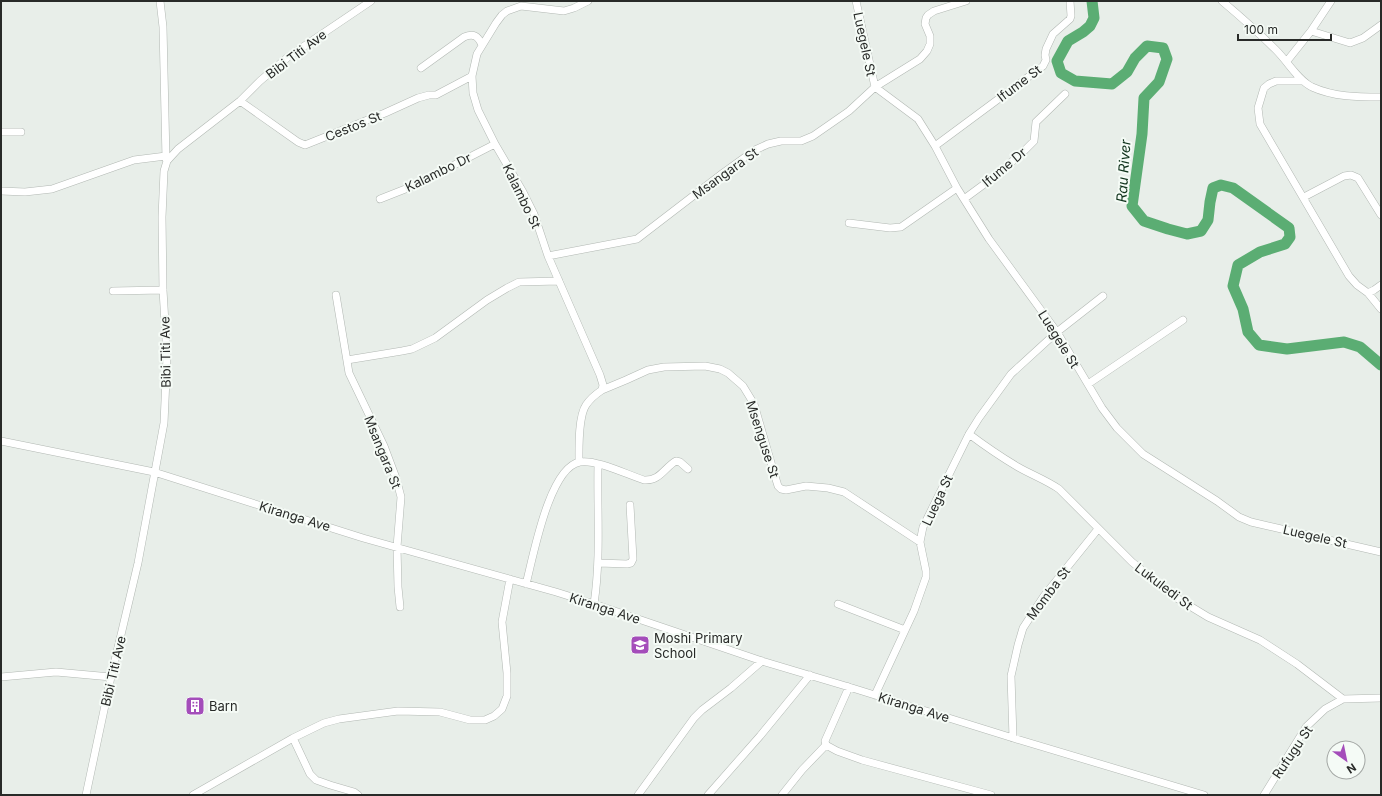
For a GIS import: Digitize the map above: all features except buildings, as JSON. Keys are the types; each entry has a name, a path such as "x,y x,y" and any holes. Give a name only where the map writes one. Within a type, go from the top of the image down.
{"street":[{"path":"1,191 25,192 52,189 134,160 166,159 163,27 160,1"},
{"name":"Bibi Titi Ave","path":"86,795 111,677 138,564 164,423 167,356 163,290 162,217 166,159 240,101 260,81 288,57 371,1"},
{"name":"Kalambo St","path":"588,1 564,11 521,6 512,8 502,15 482,45 474,62 472,76 473,92 478,110 494,144 523,192 534,214 548,256 600,375 603,385 602,390"},
{"name":"Luegele St","path":"856,1 874,87 918,119 935,146 957,188 989,239 1057,332 1102,408 1117,428 1143,454 1217,501 1239,517 1251,522 1381,552"},
{"name":"Msangara St","path":"548,256 636,239 722,173 755,150 768,144 781,141 801,141 813,136 848,111 874,87 920,59 927,51 930,44 930,36 925,24 928,15 934,11 966,1"},
{"name":"Ifume St","path":"935,146 1043,66 1046,60 1046,49 1053,34 1070,19 1070,1"},
{"path":"1222,1 1263,36 1287,61 1303,81 1312,87 1332,94 1381,98"},
{"path":"1287,61 1310,31 1330,1"},
{"path":"1310,31 1350,43 1362,38 1381,25"},
{"path":"421,68 464,36 476,36 479,38 482,45"},
{"name":"Cestos St","path":"240,101 298,142 305,145 418,98 436,95 472,76"},
{"path":"1303,81 1276,81 1264,88 1258,108 1260,124 1349,276 1357,285 1368,293 1381,309"},
{"name":"Ifume Dr","path":"964,199 998,174 1034,141 1036,122 1065,94"},
{"path":"1,132 21,132"},
{"name":"Kalambo Dr","path":"380,199 413,186 494,144"},
{"path":"1304,197 1344,176 1351,175 1358,178 1381,215"},
{"path":"849,223 890,228 901,227 957,188"},
{"path":"347,360 412,349 435,338 487,300 519,282 559,281"},
{"path":"1368,293 1381,285"},
{"path":"113,291 163,290"},
{"name":"Msangara St","path":"336,294 351,380 384,446 396,478 401,497 397,547 400,606"},
{"name":"Luega St","path":"875,695 914,611 926,577 920,542 923,528 968,434 1011,374 1057,332 1103,296"},
{"path":"1088,384 1183,320"},
{"name":"Msenguse St","path":"602,390 648,370 664,366 705,366 720,369 728,373 743,386 754,404 778,486 781,489 786,490 806,486 828,488 844,492 920,542"},
{"path":"579,462 582,414 585,406 602,390"},
{"name":"Lukuledi St","path":"968,434 995,453 1020,468 1048,481 1059,489 1132,562 1175,597 1208,617 1260,640 1296,664 1343,699"},
{"name":"Kiranga Ave","path":"1,441 154,472 397,547 594,604 762,661 1013,738 1182,792 1204,795"},
{"path":"526,584 544,515 555,486 565,471 579,462 590,462 649,481 654,480 676,461 680,462 688,469"},
{"path":"594,604 599,563 597,501 598,464"},
{"path":"599,563 632,563 630,505"},
{"name":"Momba St","path":"1013,738 1012,676 1023,628 1044,596 1098,529"},
{"path":"193,795 293,738 331,721 398,711 440,712 470,720 485,720 494,716 502,709 507,696 507,673 502,622 510,579"},
{"path":"838,604 905,630"},
{"path":"638,795 694,718 762,661"},
{"path":"1,677 56,672 111,677"},
{"path":"708,795 760,736 810,675"},
{"path":"782,795 802,770 826,745 825,741 830,734 849,687"},
{"path":"1343,699 1381,698"},
{"name":"Rufugu St","path":"1264,795 1306,727 1324,709 1343,699"},
{"path":"293,738 310,774 316,780 354,792 358,795"},
{"path":"826,745 837,751 862,760 990,795"}],"waterway":[{"name":"Rau River","path":"1092,1 1094,18 1090,26 1068,41 1057,61 1061,73 1075,81 1112,84 1127,72 1135,58 1147,46 1163,48 1167,59 1159,82 1144,98 1142,134 1132,206 1144,221 1187,234 1201,231 1208,220 1213,188 1221,185 1233,188 1289,228 1290,237 1285,244 1260,252 1238,265 1233,286 1243,309 1248,332 1259,345 1287,349 1344,342 1360,347 1381,365"}],"place":[{"name":"Moshi Primary School","path":"640,645"},
{"name":"Barn","path":"195,706"}]}
